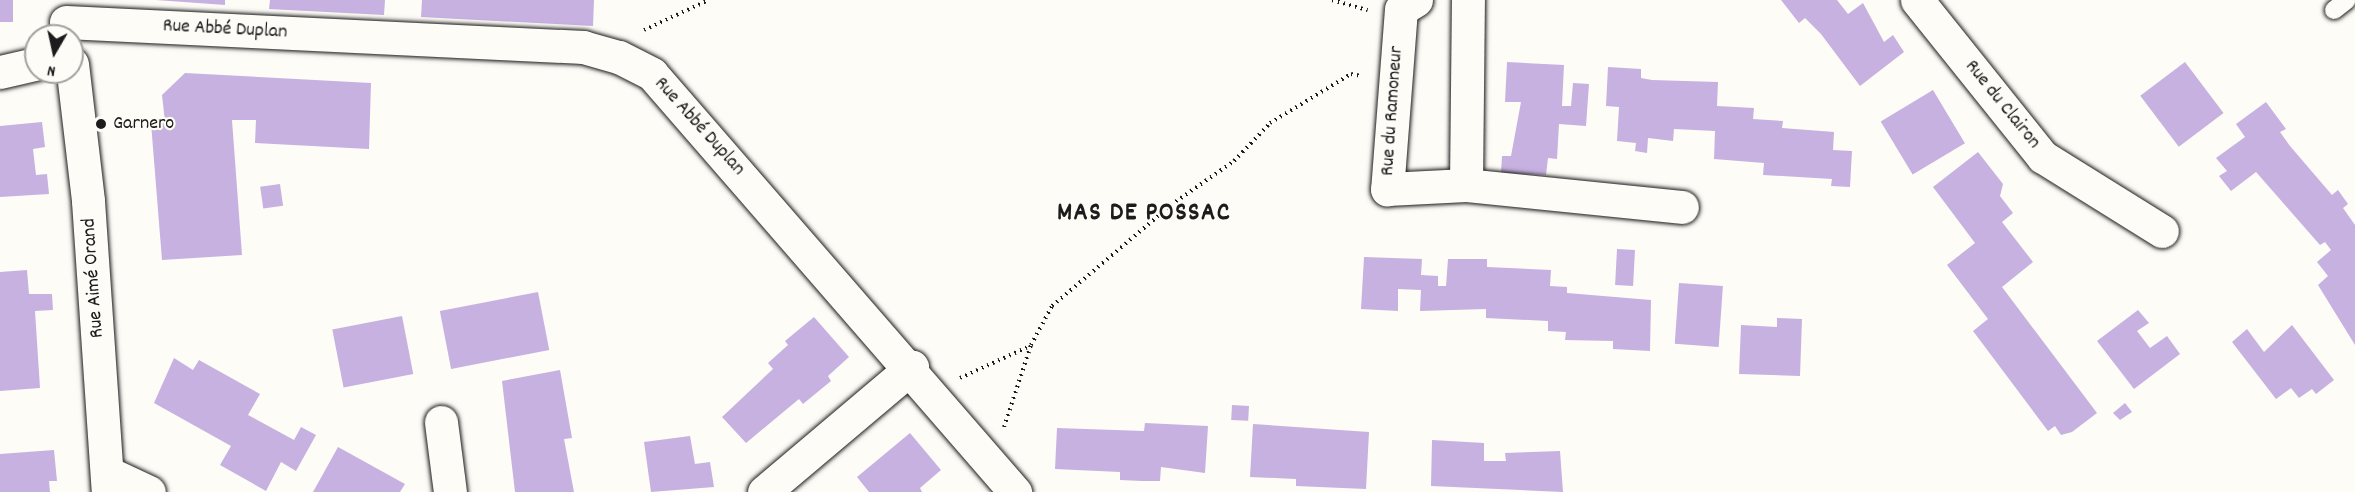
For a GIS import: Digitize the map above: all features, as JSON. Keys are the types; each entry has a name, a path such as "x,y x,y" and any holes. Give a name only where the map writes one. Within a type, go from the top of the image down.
{"street":[{"name":"Rue du Ramoneur","path":"1416,0 1401,9 1388,189 1466,185 1682,207"},
{"path":"1466,185 1468,0"},
{"name":"Rue du Clairon","path":"1917,0 2043,157 2162,231"},
{"name":"Rue Abbé Duplan","path":"66,19 583,47 619,57 652,74 922,379 1015,492"},
{"path":"0,72 24,67"},
{"name":"Rue Aimé Orand","path":"74,84 108,482"},
{"path":"764,492 922,379"},
{"path":"441,422 450,492"},
{"path":"108,482 149,492"}],"path":[{"path":"619,57 645,29 709,0"},
{"path":"990,461 1031,345 1052,306 1171,205 1234,161 1270,123 1351,74 1396,80"},
{"path":"922,379 1031,345"}],"building":[{"path":"0,0 13,0 13,22 0,22"},
{"path":"156,0 225,0 225,5"},
{"path":"270,0 385,0 384,15 269,9"},
{"path":"422,0 594,0 593,26 421,17"},
{"path":"1781,0 1837,0 1848,14 1863,3 1884,42 1893,35 1904,52 1860,86 1821,34 1805,18 1799,23"},
{"path":"1507,62 1564,65 1562,106 1571,106 1573,83 1589,84 1586,126 1559,124 1557,159 1548,158 1546,175 1501,173 1502,156 1511,156 1521,102 1505,102"},
{"path":"2185,62 2224,113 2179,147 2140,96"},
{"path":"1608,67 1641,69 1641,78 1652,80 1718,82 1717,106 1754,108 1753,119 1783,121 1782,128 1834,132 1833,150 1852,151 1850,187 1831,186 1832,179 1763,175 1764,163 1714,159 1715,131 1674,129 1673,141 1648,138 1647,153 1635,151 1636,143 1617,141 1619,107 1606,106"},
{"path":"185,73 371,83 369,149 255,143 256,120 232,120 242,255 162,260 151,123 165,122 162,95"},
{"path":"1933,90 1965,143 1913,175 1881,121"},
{"path":"2266,102 2286,129 2280,132 2290,146 2332,195 2338,190 2348,204 2343,208 2355,225 2355,345 2318,285 2328,276 2317,262 2331,250 2325,242 2320,245 2256,172 2231,191 2219,176 2227,171 2216,158 2245,137 2236,124"},
{"path":"42,122 45,147 33,149 36,175 47,174 49,194 0,197 0,126"},
{"path":"1978,152 2003,184 2000,196 2013,213 2002,222 2033,262 2002,287 2097,413 2072,432 2061,435 2055,426 2048,431 1973,331 1988,319 1947,265 1975,243 1933,187"},
{"path":"280,184 283,206 263,209 260,187"},
{"path":"1617,249 1635,250 1633,286 1615,285"},
{"path":"1364,257 1422,259 1421,275 1438,276 1438,286 1446,286 1448,259 1487,259 1487,267 1551,270 1550,286 1567,287 1567,293 1651,300 1650,351 1613,349 1613,341 1565,340 1566,332 1548,331 1548,321 1486,318 1486,309 1420,311 1421,290 1398,289 1398,311 1361,309"},
{"path":"27,270 29,294 52,294 53,310 35,311 40,388 0,391 0,272"},
{"path":"1679,283 1723,286 1719,347 1675,344"},
{"path":"538,292 549,350 451,369 440,311"},
{"path":"2138,310 2149,323 2137,331 2150,348 2167,336 2180,354 2134,389 2097,341"},
{"path":"402,316 413,374 344,387 332,330"},
{"path":"814,317 849,357 828,376 831,381 803,404 799,399 746,443 722,417 773,369 768,363 788,345 785,341"},
{"path":"1777,318 1802,319 1800,376 1739,374 1741,325 1777,327"},
{"path":"2292,325 2334,380 2316,394 2312,389 2299,398 2291,388 2276,399 2232,342 2247,329 2264,352"},
{"path":"174,358 193,370 199,360 260,394 248,415 294,440 301,427 316,435 296,471 281,462 266,491 220,465 231,446 154,403"},
{"path":"560,370 572,438 564,439 574,492 515,492 502,381"},
{"path":"2125,403 2132,412 2120,420 2113,413"},
{"path":"1232,405 1249,406 1248,421 1231,420"},
{"path":"1145,423 1208,426 1205,473 1161,467 1160,481 1142,481 1120,480 1120,472 1055,469 1057,428 1144,431"},
{"path":"1253,424 1369,432 1366,489 1296,486 1296,479 1250,477"},
{"path":"910,433 941,470 920,488 922,492 869,492 857,477"},
{"path":"690,436 695,464 710,462 714,487 651,492 644,442"},
{"path":"1432,440 1484,443 1484,461 1506,461 1505,453 1560,451 1563,492 1431,486"},
{"path":"338,447 405,484 400,492 313,492"},
{"path":"54,450 57,481 49,481 50,492 0,492 0,454"}],"place":[{"name":"Garnero","path":"101,124"}],"district":[{"name":"MAS DE POSSAC","path":"1144,214"}]}
